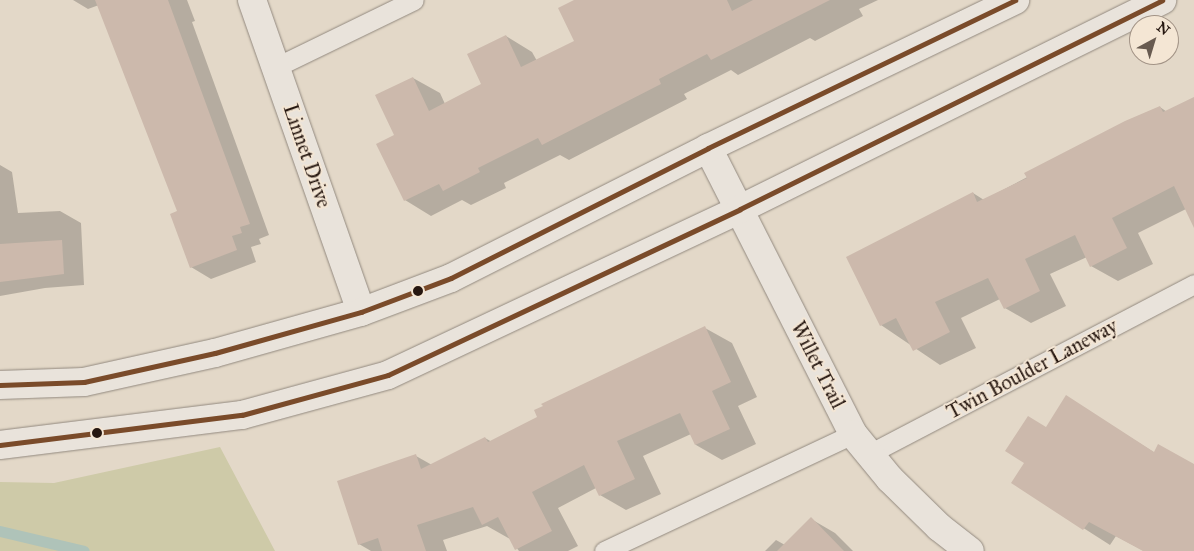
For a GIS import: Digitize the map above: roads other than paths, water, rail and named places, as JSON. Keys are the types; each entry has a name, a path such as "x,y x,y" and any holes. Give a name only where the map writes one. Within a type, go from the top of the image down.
{"main road":[{"name":"Linnet Drive","path":"252,0 362,312"},
{"path":"0,385 84,382 215,353 362,312 451,278 708,148 1015,0"},
{"path":"0,444 98,435 242,415 388,375 740,209 1162,0"},
{"name":"Willet Trail","path":"708,148 861,444 939,527 970,551"}],"lane":[{"path":"276,67 414,0"},
{"name":"Twin Boulder Laneway","path":"604,551 861,444 1194,284"}],"waterway":[{"path":"0,531 84,551"}]}
